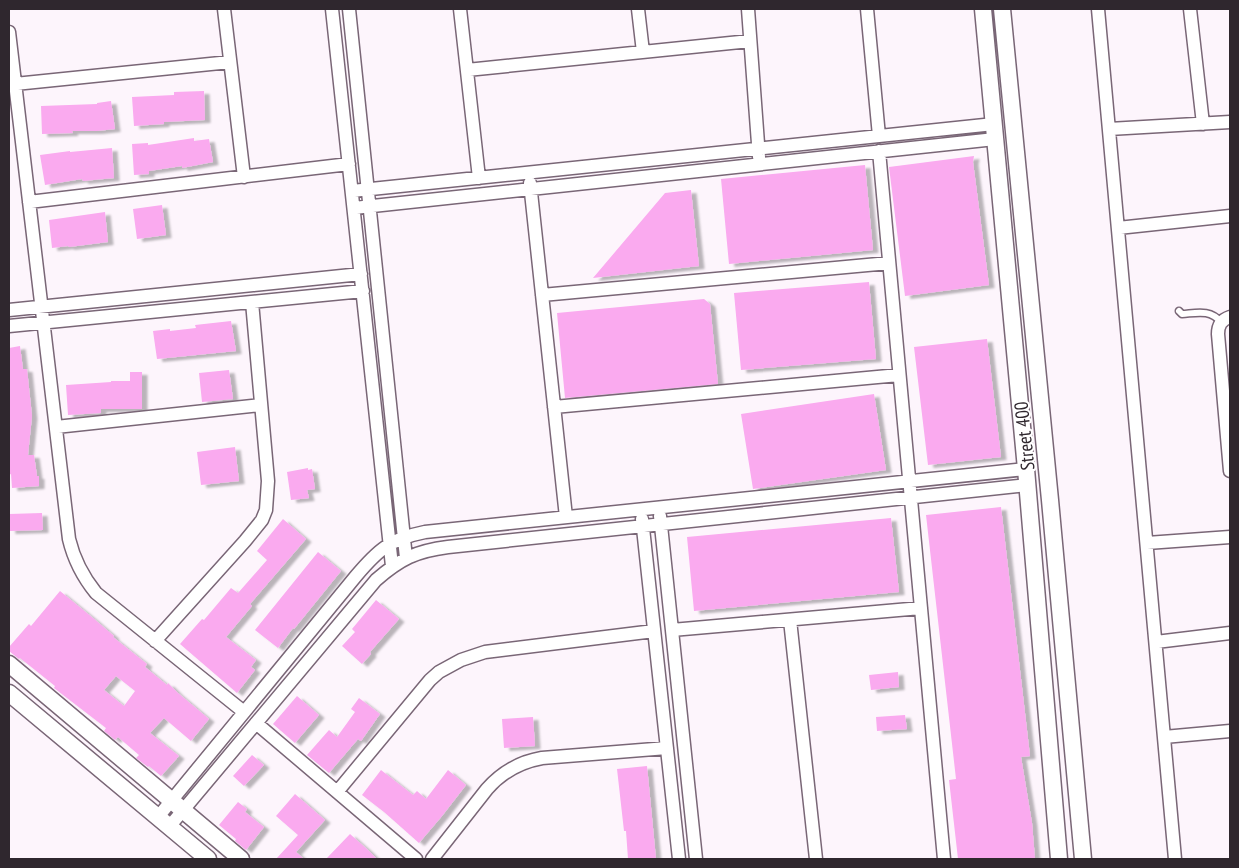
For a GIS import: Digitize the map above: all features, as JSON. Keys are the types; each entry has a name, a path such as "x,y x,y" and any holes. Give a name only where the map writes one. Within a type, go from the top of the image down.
{"street":[{"path":"224,9 244,177"},
{"path":"332,9 392,566"},
{"path":"349,9 406,558"},
{"path":"460,9 479,178"},
{"path":"638,9 643,52"},
{"path":"748,9 759,164"},
{"path":"867,9 879,136"},
{"name":"Street 400","path":"983,9 1027,477 1059,859"},
{"name":"Street 400","path":"1002,9 1083,859"},
{"path":"1098,9 1176,859"},
{"path":"1190,9 1202,124"},
{"path":"9,32 69,539 76,563 96,593 244,712"},
{"path":"467,70 750,41"},
{"path":"15,84 230,62"},
{"path":"1109,129 1230,122"},
{"path":"352,191 879,136 994,132"},
{"path":"354,208 879,152 994,132"},
{"path":"879,152 944,859"},
{"path":"29,202 349,164"},
{"path":"529,173 566,517"},
{"path":"1118,228 1230,216"},
{"path":"542,295 889,263"},
{"path":"9,310 361,274"},
{"path":"9,326 363,291"},
{"path":"155,642 262,520 266,510 268,481 252,302"},
{"path":"1225,320 1218,328 1218,334 1230,471"},
{"path":"554,407 899,375"},
{"path":"56,427 261,405"},
{"path":"177,806 256,723 376,580 392,566 423,551 435,548 910,497 1027,477 1047,467"},
{"path":"164,822 244,712 356,576 380,550 404,537 425,532 909,481 1027,477"},
{"path":"659,508 696,859"},
{"path":"640,510 679,859"},
{"path":"1146,543 1230,537"},
{"path":"672,630 921,608"},
{"path":"790,620 816,859"},
{"path":"337,792 422,689 439,672 461,660 485,652 654,631"},
{"path":"1156,642 1230,634"},
{"path":"9,664 241,859"},
{"path":"9,693 208,859"},
{"path":"256,723 416,859"},
{"path":"1164,737 1230,731"},
{"path":"432,859 479,797 494,780 513,767 542,758 667,748"}],"lane":[{"path":"1179,311 1182,314 1208,313 1225,320"}],"building":[{"path":"204,91 205,120 134,126 132,97"},
{"path":"111,101 115,129 42,134 41,106 97,104"},
{"path":"194,138 194,141 209,139 213,162 182,168 182,166 149,171 149,174 134,175 132,144 148,143 148,145"},
{"path":"112,148 114,178 83,181 82,179 45,185 40,155"},
{"path":"974,156 973,162 989,285 905,296 889,167"},
{"path":"865,165 873,250 729,264 721,179"},
{"path":"691,190 699,266 593,278 665,193"},
{"path":"162,205 166,235 137,239 133,209"},
{"path":"105,212 108,242 52,248 49,220"},
{"path":"869,282 876,359 741,370 734,293"},
{"path":"704,299 710,304 718,384 565,398 557,313"},
{"path":"231,321 236,351 157,359 153,331 196,328 195,325"},
{"path":"987,339 1001,457 928,465 914,347"},
{"path":"20,346 23,369 27,369 32,416 28,455 34,455 37,476 39,476 39,486 12,488 11,474 9,475 9,348"},
{"path":"229,370 233,399 202,402 199,373"},
{"path":"130,372 142,372 142,409 101,409 101,413 68,415 66,385 130,381"},
{"path":"874,394 886,470 753,489 741,414"},
{"path":"235,447 239,481 201,485 197,452"},
{"path":"308,468 308,470 312,469 315,489 307,490 309,498 291,500 287,472"},
{"path":"1001,507 1030,756 1021,757 1032,823 1035,859 958,859 949,780 956,779 926,515"},
{"path":"42,513 43,530 10,531 9,514"},
{"path":"891,518 899,592 694,611 687,537"},
{"path":"283,519 306,539 250,604 252,606 226,637 256,660 251,667 255,670 237,693 180,644 202,619 204,620 231,588 238,593 267,560 257,551"},
{"path":"318,552 341,571 278,648 255,630"},
{"path":"60,591 147,664 145,667 167,685 168,683 209,719 191,741 164,718 150,733 179,756 161,776 136,758 139,755 118,737 115,740 104,731 106,728 9,651 9,647 29,624 31,626","holes":["116,676 135,691 124,706 104,690"]},
{"path":"376,600 399,619 362,664 342,646 355,632 352,629"},
{"path":"898,672 899,687 871,690 869,675"},
{"path":"297,696 319,715 295,743 273,724"},
{"path":"359,698 380,714 361,741 358,739 329,773 307,755 329,730 337,737 355,712 351,709"},
{"path":"905,715 907,729 877,731 876,717"},
{"path":"533,717 535,746 504,748 502,719"},
{"path":"252,755 264,765 244,786 233,776"},
{"path":"647,766 656,859 628,859 617,769"},
{"path":"381,770 413,795 417,791 426,799 448,770 466,785 419,843 362,795"},
{"path":"295,794 325,820 296,852 304,859 276,859 298,835 276,816"},
{"path":"238,802 247,809 245,812 264,827 246,850 219,825"},
{"path":"350,834 368,850 377,859 326,859"}]}
